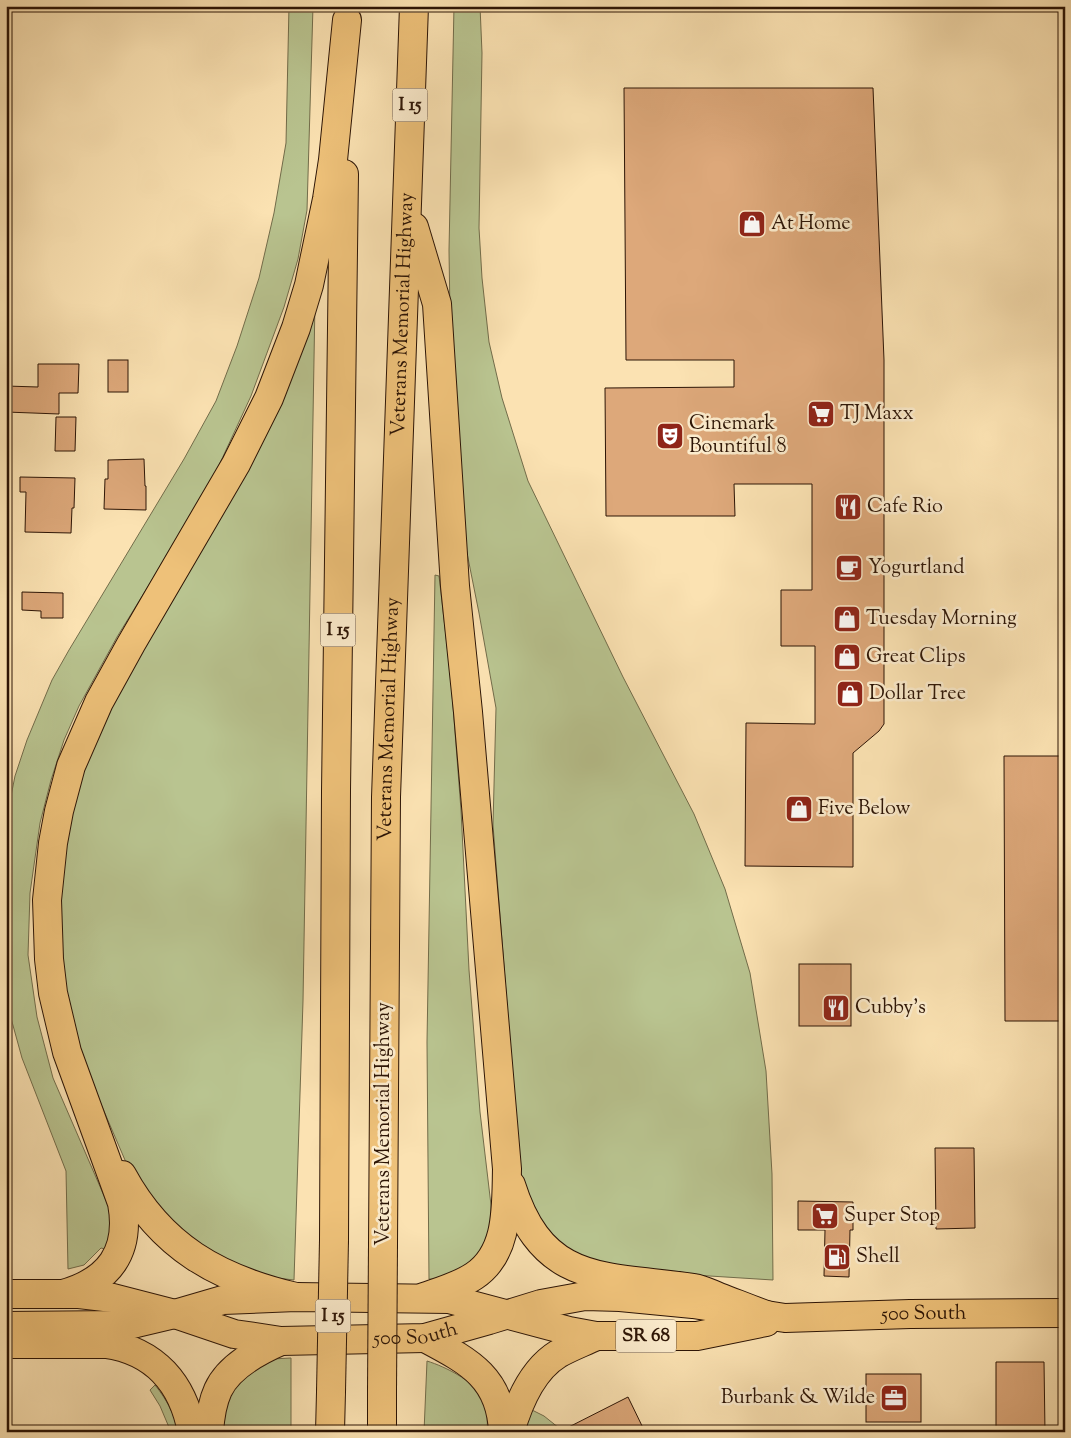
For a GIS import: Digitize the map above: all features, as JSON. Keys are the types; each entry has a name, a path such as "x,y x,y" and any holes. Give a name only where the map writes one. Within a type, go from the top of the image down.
{"main road":[{"name":"Veterans Memorial Highway","path":"382,1432 386,797 414,6"},
{"path":"63,1294 87,1285 107,1270 118,1254 124,1236 125,1220 122,1203 67,1052 53,993 47,925 49,876 59,811 71,766 99,702 236,464 269,398 296,328 309,285 327,198 333,160 347,13"},
{"name":"I 15","path":"330,1432 334,1240 336,791 347,13"},
{"path":"407,204 437,304 455,586 468,712 507,1169 506,1205 502,1234 493,1257 476,1275 424,1297"},
{"path":"91,1116 138,1200 172,1240 200,1260 228,1275 262,1288 296,1297"},
{"path":"507,1169 525,1222 535,1237 571,1267 595,1275 696,1288 777,1317"},
{"name":"500 South","path":"6,1294 63,1294 113,1298 175,1314 234,1334 281,1341 425,1338 556,1300 600,1296 693,1304 777,1317 1065,1313"},
{"name":"500 South","path":"6,1326 120,1325 175,1314 197,1306 223,1300 296,1297 424,1297 449,1299 569,1331 596,1336 697,1336 777,1317"},
{"path":"510,1432 531,1382 542,1367 558,1355 596,1336"},
{"path":"425,1338 455,1355 482,1375 498,1399 503,1432"},
{"path":"209,1432 218,1389 242,1363 264,1348 281,1341"},
{"path":"6,1344 106,1344 142,1355 153,1362 176,1388 184,1402 192,1432"}],"green space":[{"path":"289,6 313,6 307,210 298,259 284,307 251,396 208,489 117,637 79,706 64,740 40,823 30,893 28,955 37,1017 53,1078 108,1205 111,1222 109,1238 105,1249 101,1248 84,1265 68,1269 66,1171 22,1058 6,1000 6,821 15,776 27,740 52,680 184,459 216,401 237,346 259,278 274,213 286,143"},
{"path":"454,6 480,6 482,53 479,228 489,342 502,398 528,481 623,677 694,814 725,889 750,973 766,1071 772,1174 773,1280 678,1274 601,1263 555,1247 521,1185 493,825 496,708 463,533 451,379 449,250"},
{"path":"315,301 303,1001 294,1280 260,1276 184,1242 134,1181 85,1067 68,1019 54,927 74,781"},
{"path":"435,575 439,576 451,680 461,810 469,970 480,1112 491,1205 488,1237 482,1250 472,1262 441,1280 429,1279 427,1042"},
{"path":"291,1358 291,1432 215,1432 238,1378 272,1359"},
{"path":"427,1361 458,1375 478,1391 486,1410 487,1432 424,1432"},
{"path":"155,1385 170,1407 179,1432 171,1432 160,1406 150,1390"},
{"path":"524,1406 544,1416 564,1432 520,1432"}],"building":[{"path":"624,88 873,88 884,360 884,724 879,731 853,753 853,867 745,866 746,723 815,724 815,646 781,646 781,590 812,590 812,484 734,484 735,516 606,516 605,388 734,387 734,360 626,360"},
{"path":"108,360 128,360 128,392 108,392"},
{"path":"38,364 79,364 78,393 59,393 59,414 6,412 6,386 38,387"},
{"path":"56,417 76,417 75,451 55,451"},
{"path":"144,459 146,510 104,509 105,479 108,479 108,460"},
{"path":"20,477 75,478 71,533 25,532 26,492 20,492"},
{"path":"22,592 63,593 63,618 41,618 41,611 22,610"},
{"path":"1004,756 1065,756 1065,1021 1005,1021"},
{"path":"799,964 851,964 851,1026 799,1026"},
{"path":"935,1148 974,1148 975,1228 936,1229"},
{"path":"798,1201 853,1202 853,1230 850,1230 849,1277 824,1276 825,1230 798,1230"},
{"path":"996,1362 1044,1362 1045,1432 996,1432"},
{"name":"Burbank & Wilde","path":"866,1374 921,1374 921,1422 866,1422"},
{"path":"628,1397 645,1432 559,1432"}],"place":[{"name":"At Home","path":"752,224"},
{"name":"TJ Maxx","path":"821,414"},
{"name":"Cinemark Bountiful 8","path":"670,436"},
{"name":"Cafe Rio","path":"848,507"},
{"name":"Yogurtland","path":"849,568"},
{"name":"Tuesday Morning","path":"847,619"},
{"name":"Great Clips","path":"847,657"},
{"name":"Dollar Tree","path":"850,694"},
{"name":"Five Below","path":"799,809"},
{"name":"Cubby's","path":"836,1008"},
{"name":"Super Stop","path":"825,1216"},
{"name":"Shell","path":"837,1257"},
{"name":"Burbank & Wilde","path":"894,1398"}]}
